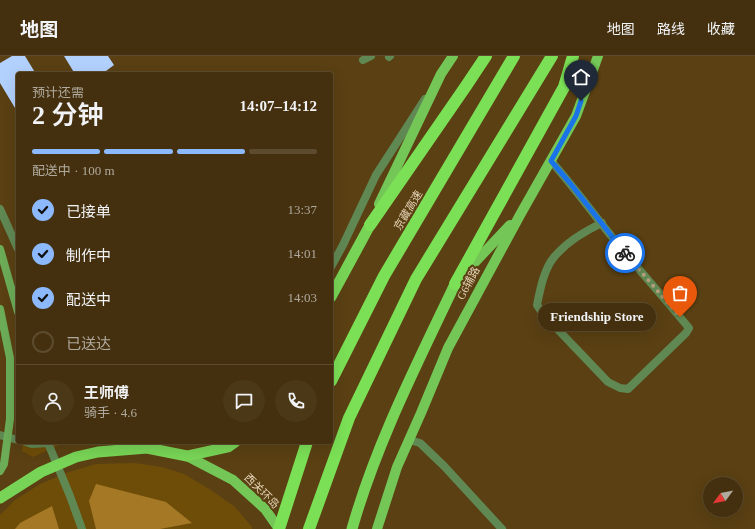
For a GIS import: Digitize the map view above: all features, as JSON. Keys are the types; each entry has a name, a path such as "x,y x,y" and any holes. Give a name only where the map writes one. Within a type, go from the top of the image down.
{"highway":[{"path":"333,293 370,225 486,56"},
{"name":"京藏高速","path":"333,376 384,276 514,56"},
{"path":"309,529 349,418 416,279 552,56"},
{"path":"352,529 359,504 377,456 409,378 455,284 564,87 573,56"},
{"path":"187,456 228,447 232,444"},
{"path":"279,529 306,444"},
{"name":"西关环岛","path":"0,498 41,472 76,457 98,452 147,448 187,456"}],"main road":[{"path":"370,225 441,74 453,56"},
{"name":"G6辅路","path":"377,529 397,467 448,348 520,215 576,116 598,56"},
{"path":"455,284 520,215"},
{"path":"0,249 16,305"},
{"path":"0,309 10,358 10,419 4,464 0,471"},
{"path":"138,444 147,448"},
{"name":"西关环岛","path":"187,456 233,480 265,509 279,529"}],"street":[{"path":"363,60 371,56"},
{"path":"333,263 376,175 441,74"},
{"path":"551,161 689,328 686,333 628,389 620,388 608,382 543,314 537,305 541,285 555,256 590,229 602,223"},
{"path":"0,209 16,245"},
{"path":"0,435 16,439"},
{"path":"409,440 420,443 444,466 502,529"},
{"path":"49,444 82,529"}],"shaded area":[{"path":"23,444 62,444 33,457 22,451"},
{"path":"134,463 162,467 184,474 211,490 235,507 252,527 252,529 0,529 0,515 15,500 40,484 69,472 96,464"},
{"path":"96,484 166,502 192,523 160,529 96,529 89,501"},
{"path":"52,506 59,529 15,529 20,523"}],"building":[{"path":"12,56 25,56 35,72 16,72 16,110 0,83 0,63"},
{"path":"64,56 108,56 114,65 105,72 74,72"}],"way so far":[{"path":"625,253 680,317"}],"place":[{"name":"Friendship Store","path":"680,317"}],"route":[{"path":"581,101 576,116 551,161 625,253"}]}
